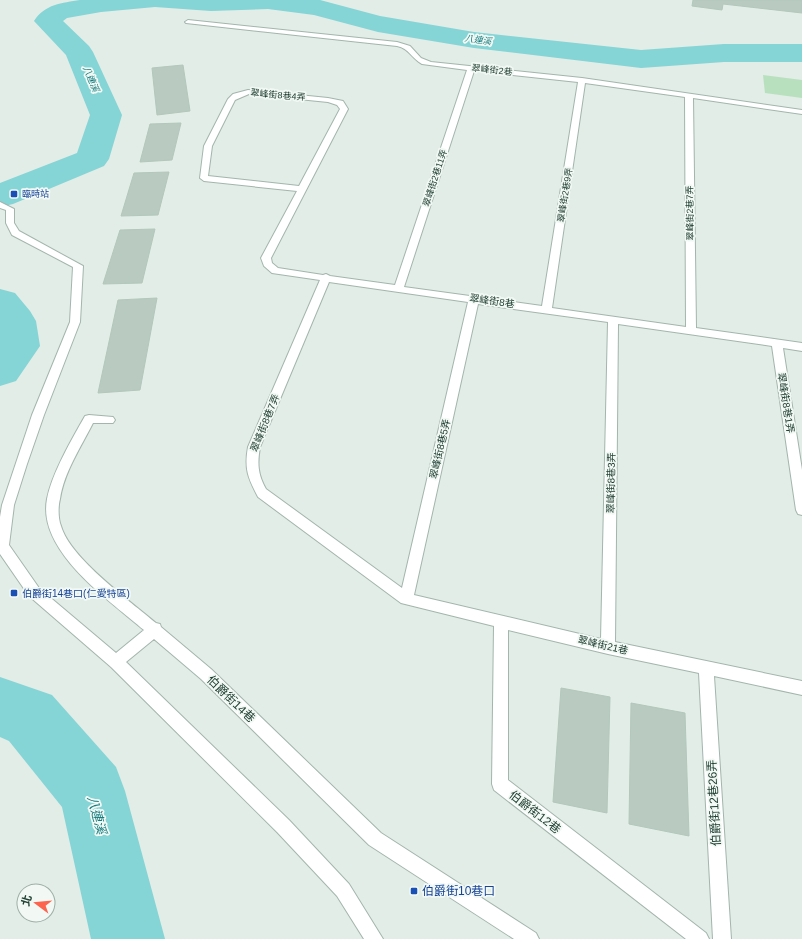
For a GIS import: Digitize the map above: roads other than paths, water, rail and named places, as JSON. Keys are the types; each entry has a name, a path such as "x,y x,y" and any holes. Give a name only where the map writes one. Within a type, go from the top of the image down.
{"street":[{"name":"翠峰街2巷","path":"188,22 397,44 410,49 417,59 423,62 582,80 802,112"},
{"name":"翠峰街2巷11弄","path":"399,288 471,68"},
{"name":"翠峰街2巷9弄","path":"546,309 582,80"},
{"name":"翠峰街8巷4弄","path":"248,92 328,100 343,105 344,109 302,189 204,178 208,146 232,99 248,92"},
{"name":"翠峰街2巷7弄","path":"689,95 691,330"},
{"name":"翠峰街8巷","path":"302,189 266,258 267,264 274,271 326,277 802,347"},
{"path":"0,205 10,209 10,224 15,233 78,266 75,322 38,415 21,464 8,505 2,546 34,592 116,662 283,826 343,890 374,939"},
{"name":"翠峰街8巷7弄","path":"326,277 254,446 251,461 252,473 262,493 406,599"},
{"name":"翠峰街8巷5弄","path":"406,599 474,299"},
{"name":"翠峰街8巷3弄","path":"608,647 613,319"},
{"name":"翠峰街8巷1弄","path":"777,343 802,510"},
{"name":"伯爵街14巷","path":"109,420 89,419 59,479 53,500 54,526 65,547 88,574 155,629 206,674 375,838 530,939"},
{"name":"翠峰街21巷","path":"406,599 608,647 802,688"},
{"name":"伯爵街12巷","path":"501,621 500,784 700,939"},
{"path":"116,662 155,629"},
{"name":"伯爵街12巷26弄","path":"706,668 722,939"}],"waterway":[{"name":"八連溪","path":"0,196 92,159 106,115 79,52 47,21 58,12 101,4 153,0"},
{"name":"八連溪","path":"157,0 211,3 268,1 316,7 378,24 474,40 641,59 724,53 802,53"},
{"name":"八連溪","path":"0,303 15,321 18,346 0,370"},
{"name":"八連溪","path":"0,707 30,717 92,791 128,939"}],"place":[{"name":"臨時站","path":"14,194"},
{"name":"伯爵街14巷口(仁愛特區)","path":"14,593"},
{"name":"伯爵街10巷口","path":"414,891"}]}
